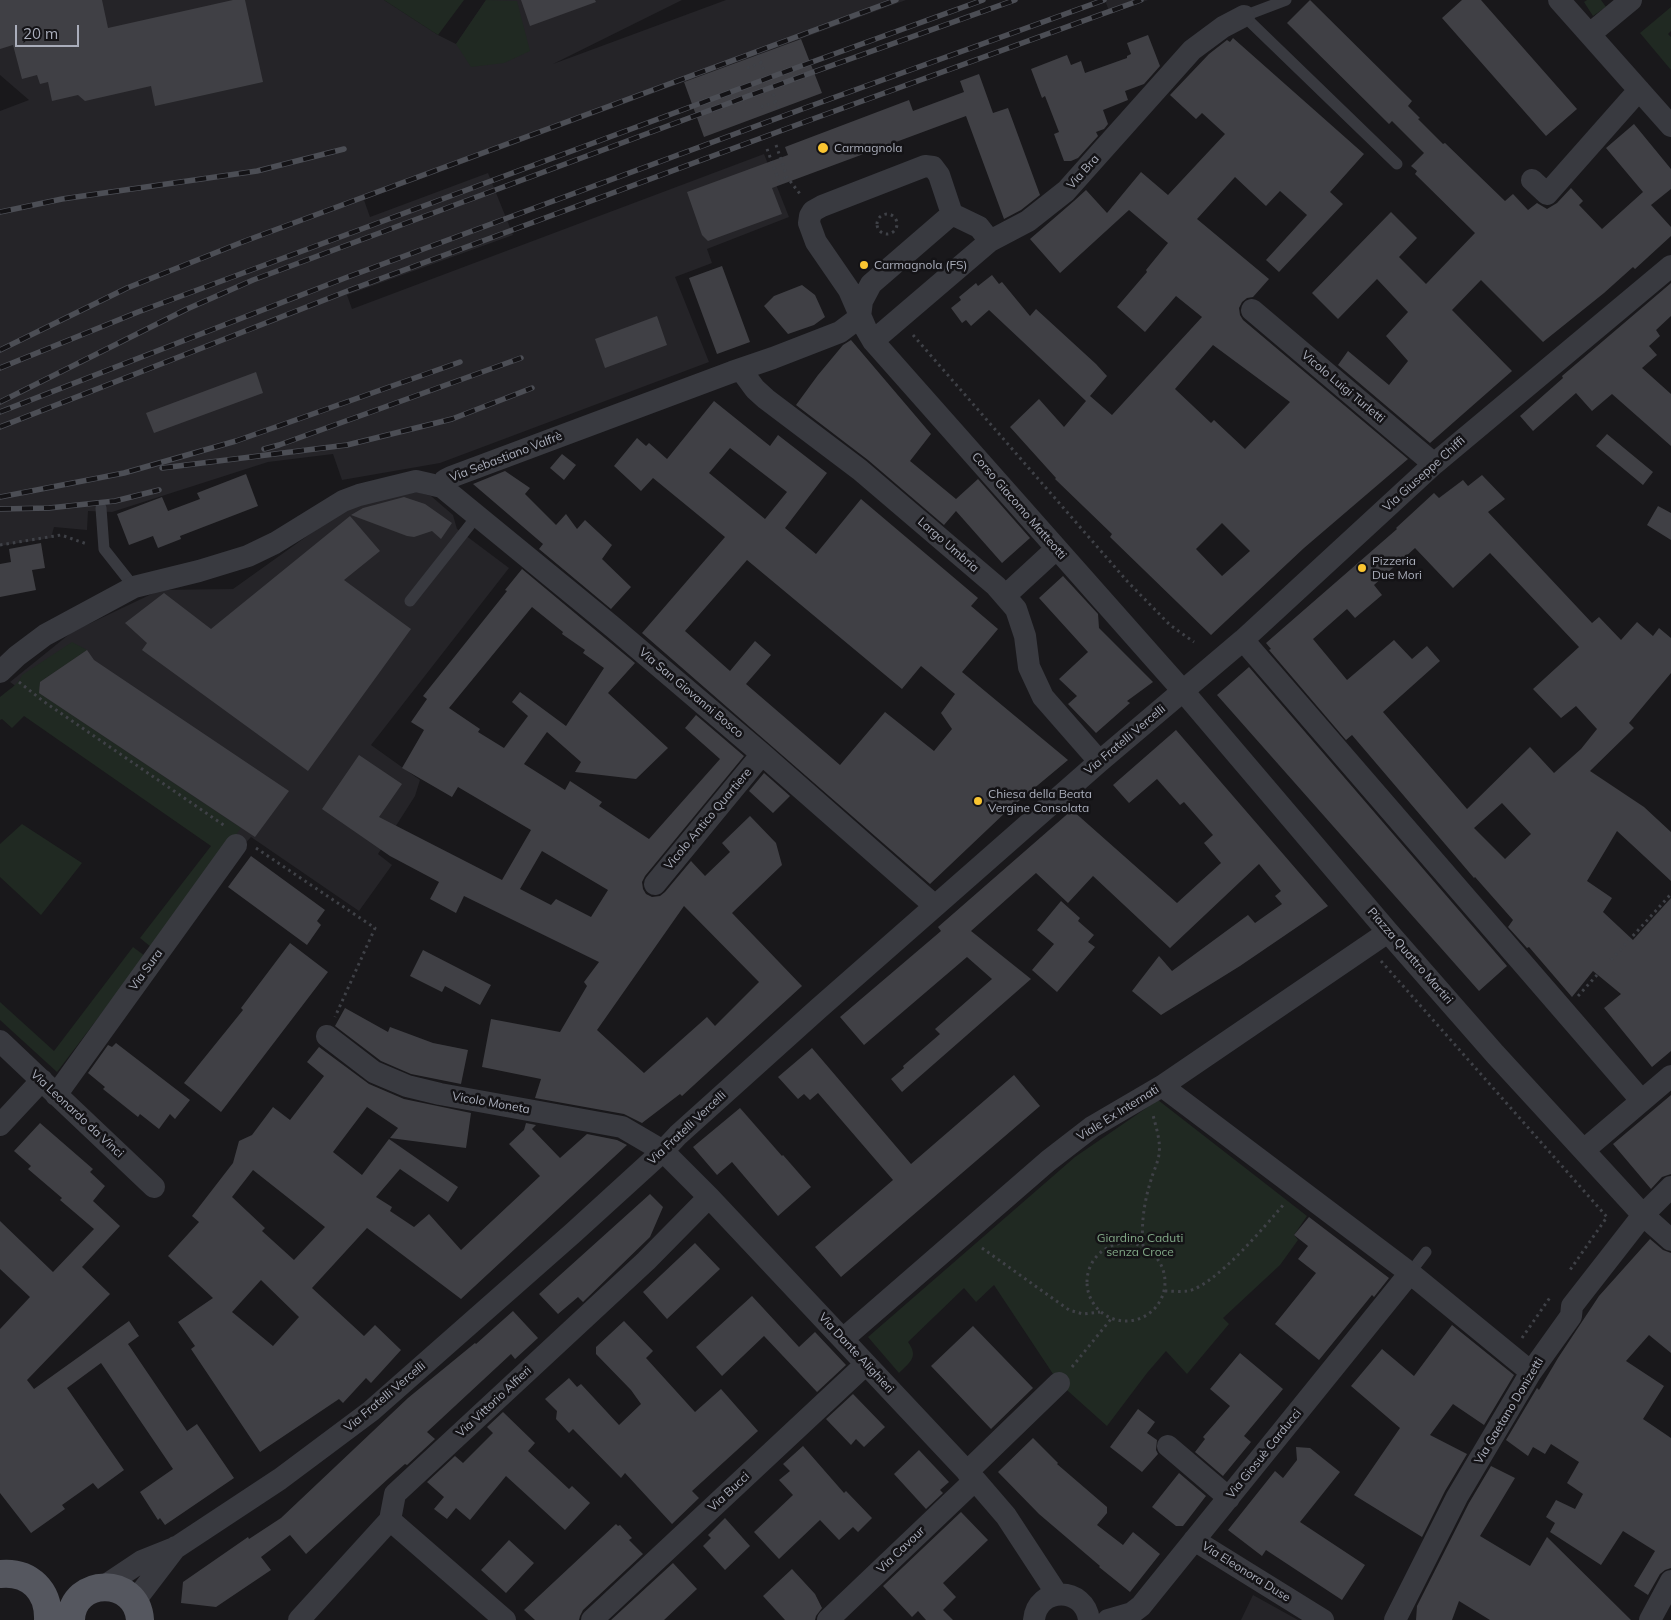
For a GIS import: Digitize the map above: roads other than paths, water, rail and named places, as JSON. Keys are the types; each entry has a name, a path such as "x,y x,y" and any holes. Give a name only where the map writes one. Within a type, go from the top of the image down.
{"main road":[{"path":"3,1569 34,1582 43,1593 48,1605 48,1620"},
{"path":"43,1593 54,1596 116,1588 126,1593 139,1615"},
{"path":"71,1620 75,1604 93,1591"}],"street":[{"path":"1559,0 1671,126"},
{"path":"1590,34 1631,0"},
{"name":"Via Bra","path":"873,341 990,241 1028,221 1066,191 1192,50 1223,27 1244,16"},
{"path":"1532,180 1547,194 1639,90"},
{"name":"Corso Giacomo Matteotti","path":"952,214 939,174 933,167 925,166 813,211 809,223 816,242 849,290 860,317 873,341 1183,691"},
{"path":"860,317 862,301 871,284 952,214 979,227 990,241"},
{"name":"Via Giuseppe Chiffi","path":"1183,691 1243,640 1434,464 1671,266"},
{"name":"Vicolo Luigi Turletti","path":"1252,310 1434,464"},
{"name":"Via Sebastiano Valfrè","path":"1,671 45,635 134,587 199,571 248,556 275,543 344,501 359,494 416,481 442,487 445,480 451,477 840,332 860,317"},
{"name":"Largo Umbria","path":"742,370 750,384 760,394 860,470 996,586 1016,609 1025,636 1030,666 1043,697 1100,761"},
{"name":"Via San Giovanni Bosco","path":"442,487 614,628 762,754 935,906"},
{"path":"1004,596 1056,549"},
{"path":"1243,640 1641,1100"},
{"name":"Via Fratelli Vercelli","path":"93,1591 142,1561 177,1546 280,1479 371,1412 573,1233 818,1009 1100,761 1183,691"},
{"name":"Piazza Quattro Martiri","path":"1183,691 1388,932 1495,1054 1643,1215 1671,1240"},
{"name":"Vicolo Antico Quartiere","path":"654,884 762,754"},
{"name":"Via Sura","path":"0,1125 49,1087 240,842"},
{"name":"Viale Ex Internati","path":"843,1339 1048,1161 1092,1127 1155,1090 1388,932"},
{"name":"Vicolo Moneta","path":"327,1036 374,1072 407,1086 440,1094 622,1127 663,1151"},
{"name":"Via Leonardo da Vinci","path":"0,1041 154,1187"},
{"path":"1584,1150 1671,1076"},
{"path":"1155,1090 1298,1189 1410,1273 1531,1372"},
{"name":"Via Dante Alighieri","path":"663,1151 843,1339 1006,1516 1037,1565 1043,1606"},
{"name":"Via Gaetano Donizetti","path":"1395,1620 1457,1496 1531,1372 1571,1316 1572,1306 1643,1215 1671,1187"},
{"name":"Via Vittorio Alfieri","path":"390,1520 395,1494 646,1261 709,1197"},
{"name":"Via Giosuè Carducci","path":"1108,1620 1132,1613 1141,1606 1410,1273"},
{"name":"Via Bucci","path":"592,1620 866,1364"},
{"name":"Via Cavour","path":"828,1620 1060,1383"},
{"path":"1168,1446 1229,1498"},
{"path":"299,1620 390,1520 505,1620"},
{"name":"Via Eleonora Duse","path":"1194,1540 1323,1620"},
{"name":"Via Fratelli Vercelli","path":"139,1615 177,1546"},
{"path":"1650,1620 1671,1581"},
{"path":"1043,1606 1067,1594 1076,1598 1084,1605 1089,1620"}],"lane":[{"name":"Via Bra","path":"1244,16 1286,0"},
{"path":"1244,16 1397,164"},
{"path":"101,508 104,549 134,587"},
{"path":"410,601 465,534 477,516"},
{"path":"1410,1273 1426,1252"}],"railway":[{"path":"0,350 127,288 245,241 896,0"},
{"path":"0,368 138,312 983,0"},
{"path":"0,402 187,309 253,280 794,79 1015,0"},
{"path":"0,412 345,278 1104,0"},
{"path":"0,427 350,290 1141,0"},
{"path":"0,212 62,199 257,171 344,149"},
{"path":"264,449 521,358"},
{"path":"0,497 124,473 236,441 460,362"},
{"path":"162,468 347,445 452,419 532,388"},
{"path":"0,509 49,508 115,501 159,490"}],"place":[{"name":"Carmagnola","path":"823,148"},
{"name":"Carmagnola (FS)","path":"864,265"},
{"name":"Pizzeria Due Mori","path":"1362,568"},
{"name":"Chiesa della Beata Vergine Consolata","path":"978,801"}],"park label":[{"name":"Giardino Caduti senza Croce","path":"1140,1245"}]}
